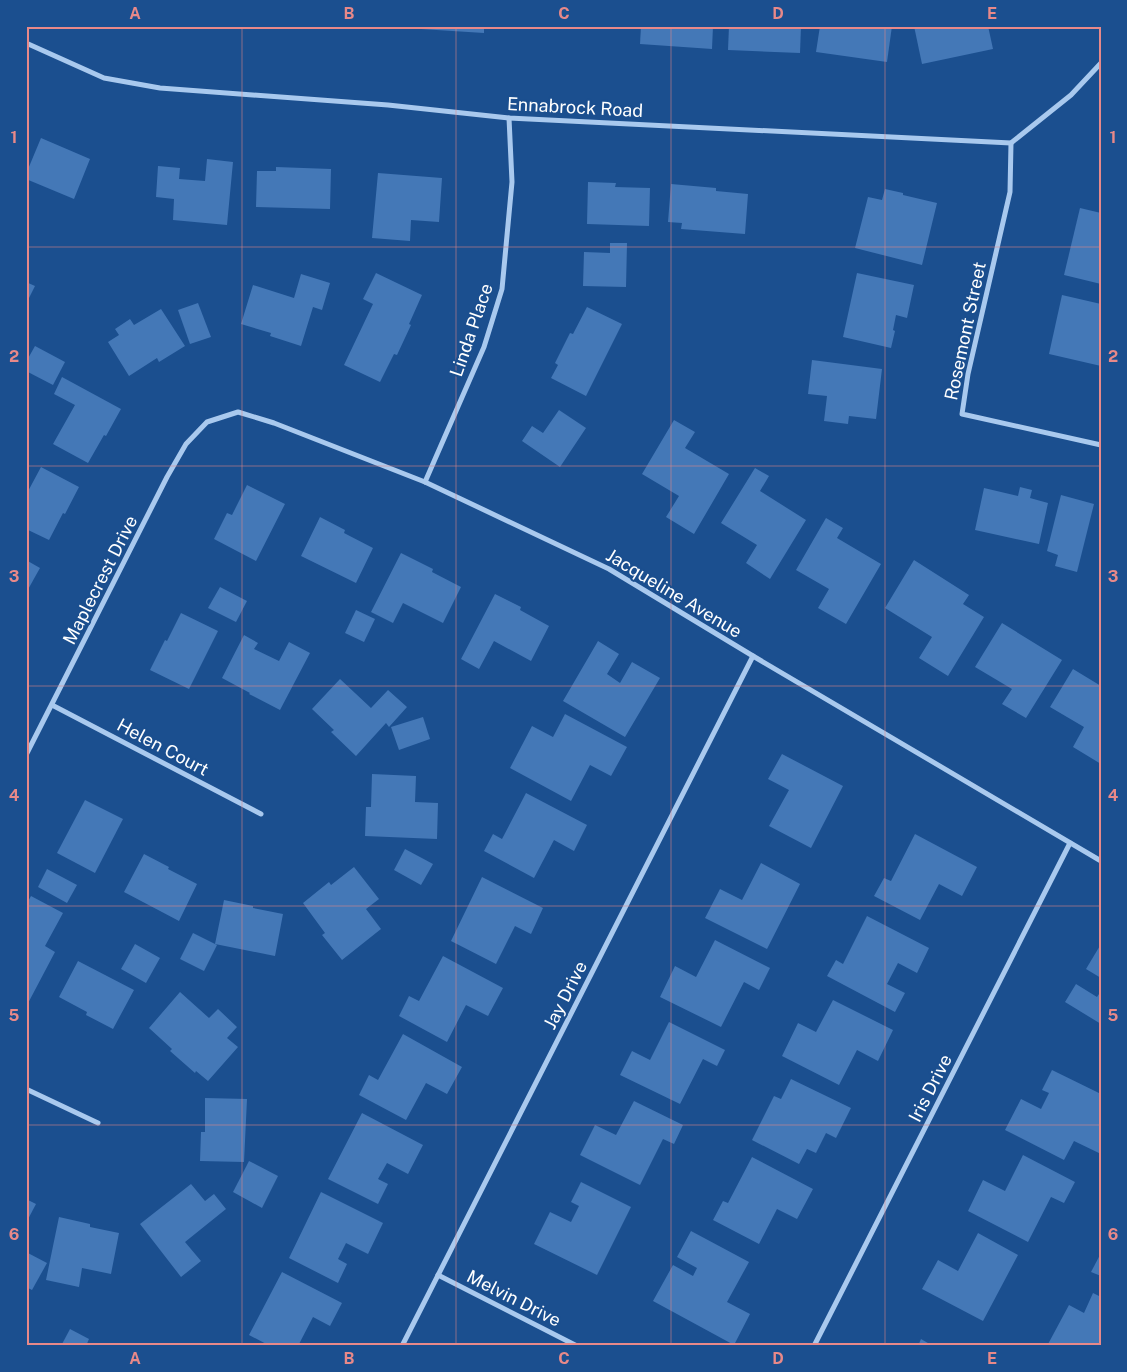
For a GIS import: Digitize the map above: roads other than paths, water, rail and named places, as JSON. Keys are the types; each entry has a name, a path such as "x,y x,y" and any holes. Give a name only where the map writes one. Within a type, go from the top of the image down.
{"street":[{"name":"Ennabrock Road","path":"26,43 104,78 160,88 388,104 509,118 1011,143"},
{"path":"1011,143 1071,95 1101,63"},
{"name":"Linda Place","path":"425,482 484,347 502,289 512,182 509,118"},
{"name":"Rosemont Street","path":"1011,143 1010,192 968,374 962,414 1101,445"},
{"name":"Jacqueline Avenue","path":"207,422 238,412 274,423 425,482 609,569 1101,861"},
{"name":"Maplecrest Drive","path":"26,755 167,477 186,444 207,422"},
{"name":"Jay Drive","path":"402,1346 753,656"},
{"name":"Helen Court","path":"52,705 261,814"},
{"name":"Iris Drive","path":"814,1346 1070,843"},
{"path":"26,1089 98,1123"},
{"name":"Melvin Drive","path":"438,1275 577,1346"}]}
